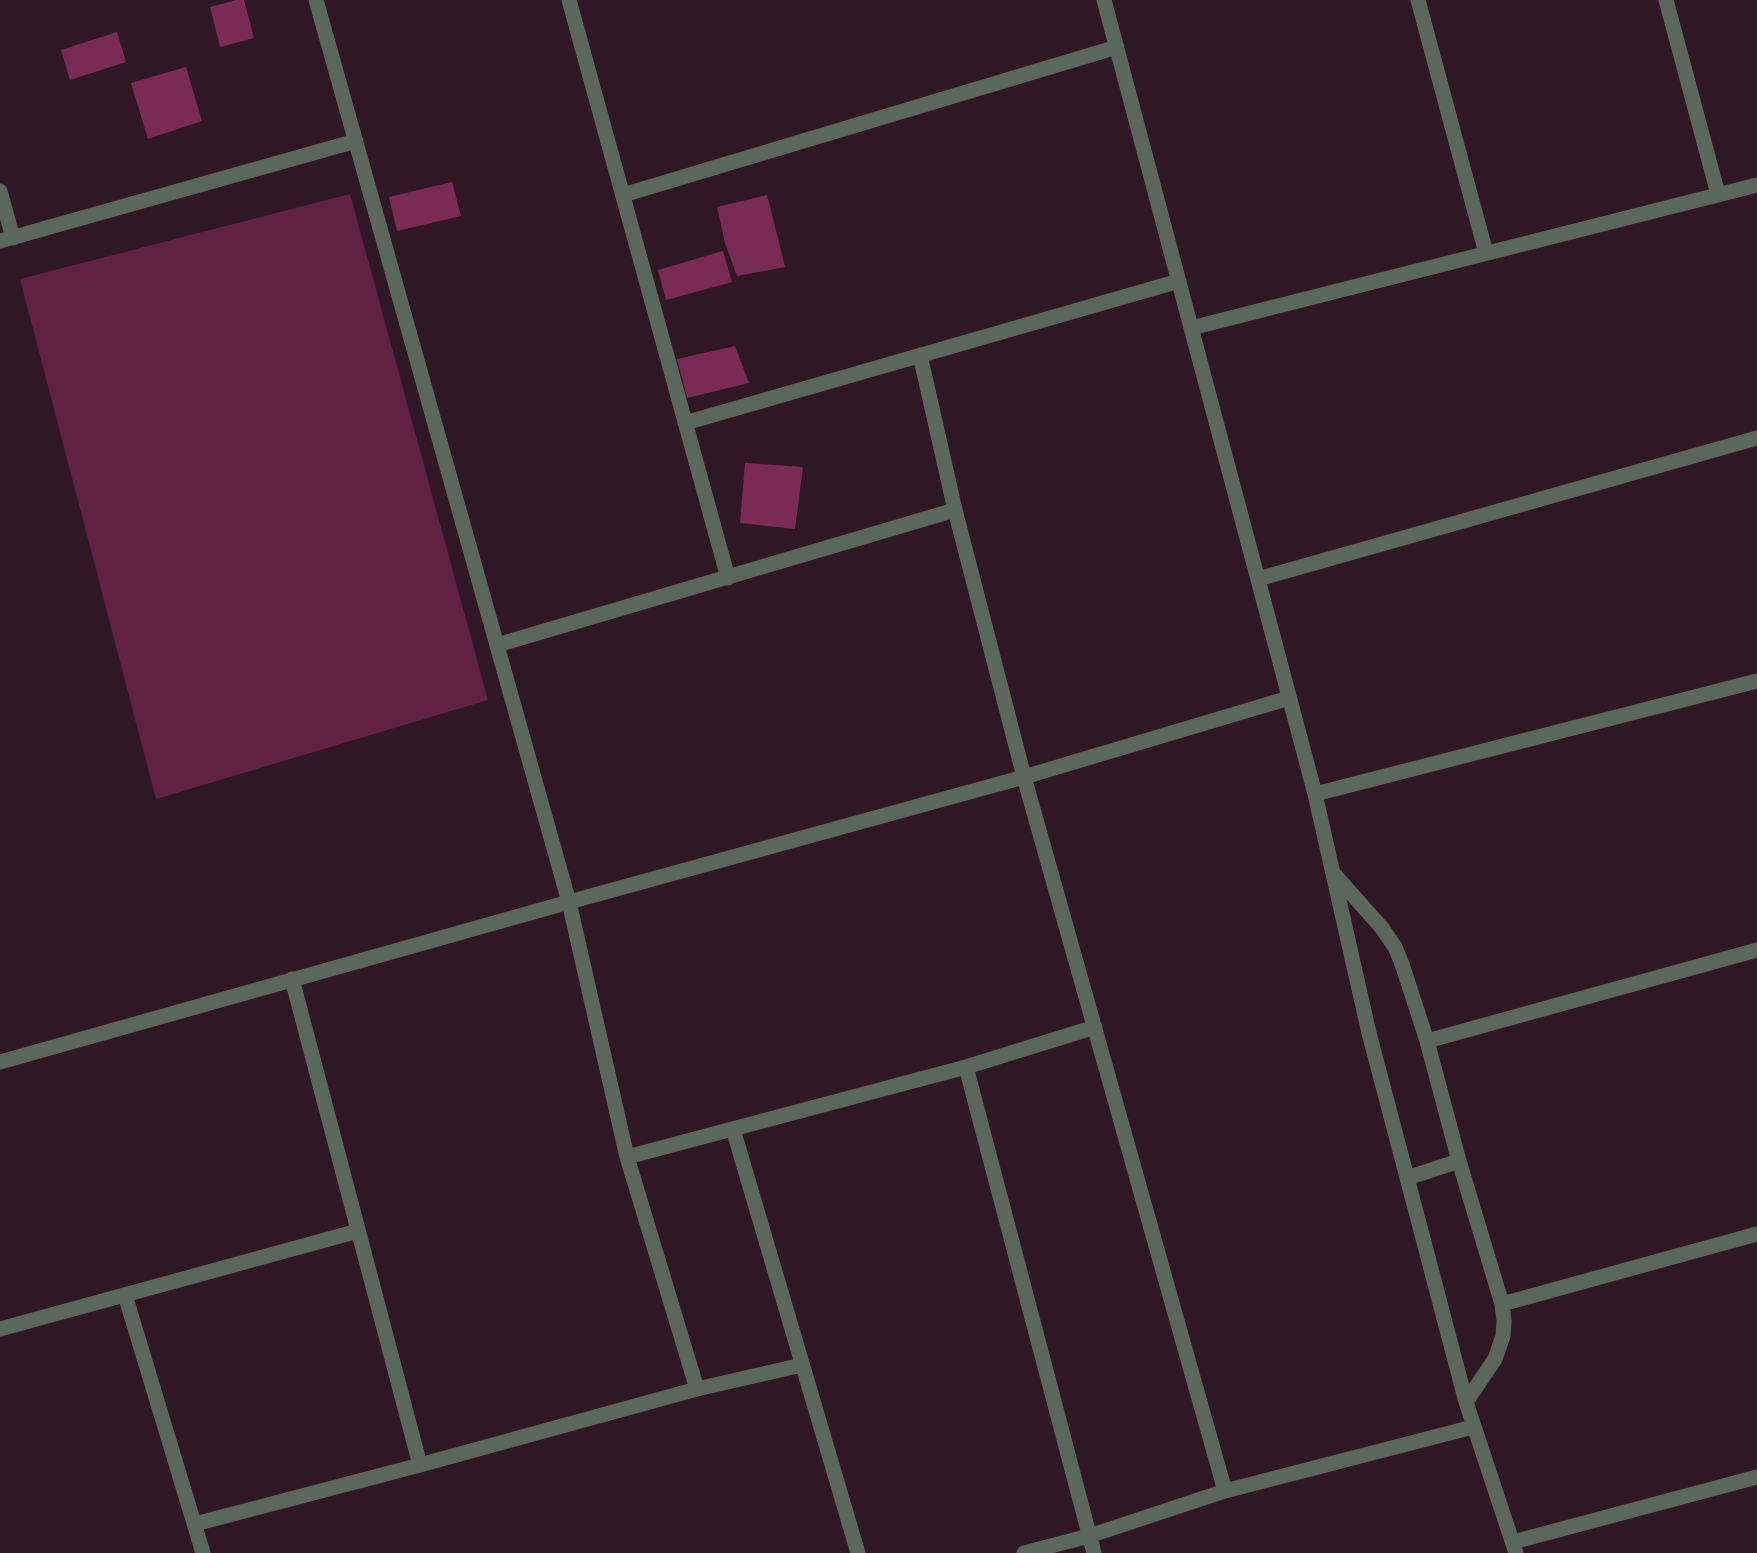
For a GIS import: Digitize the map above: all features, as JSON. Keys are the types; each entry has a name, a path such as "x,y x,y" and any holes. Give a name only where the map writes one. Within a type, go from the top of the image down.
{"street":[{"path":"316,0 569,902 627,1157 697,1389"},
{"path":"569,0 728,578"},
{"path":"1104,0 1315,795 1369,1033 1466,1402 1515,1547 1757,1477"},
{"path":"1418,0 1486,253"},
{"path":"1666,0 1718,194"},
{"path":"623,195 1117,48"},
{"path":"0,191 6,240 356,141"},
{"path":"1191,328 1757,185"},
{"path":"685,423 1179,281"},
{"path":"920,355 955,510 1024,777 1225,1491"},
{"path":"1258,579 1757,438"},
{"path":"497,645 955,510"},
{"path":"1315,795 1757,681"},
{"path":"0,1062 1024,777 1289,698"},
{"path":"1332,872 1382,928 1395,947 1402,964 1427,1041 1459,1161 1502,1304 1503,1336 1495,1359 1466,1402"},
{"path":"1427,1041 1757,950"},
{"path":"292,980 420,1465"},
{"path":"627,1157 966,1067 1095,1027"},
{"path":"966,1067 1094,1553"},
{"path":"733,1129 858,1553"},
{"path":"1407,1178 1459,1161"},
{"path":"0,1329 358,1231"},
{"path":"1502,1304 1757,1234"},
{"path":"125,1295 203,1553"},
{"path":"195,1524 697,1389 802,1365"},
{"path":"1024,1553 1089,1536 1225,1491 1473,1427"}],"shaded area":[{"path":"350,194 488,700 156,799 20,279"}],"building":[{"path":"244,0 254,38 220,47 210,7"},
{"path":"117,32 126,62 70,80 61,50"},
{"path":"186,67 202,121 148,139 131,83"},
{"path":"452,182 461,216 397,231 389,197"},
{"path":"767,195 785,267 737,276 725,243 717,207"},
{"path":"723,251 732,282 666,300 658,270"},
{"path":"735,346 749,383 687,398 677,359"},
{"path":"745,463 803,467 795,529 740,523"}]}
